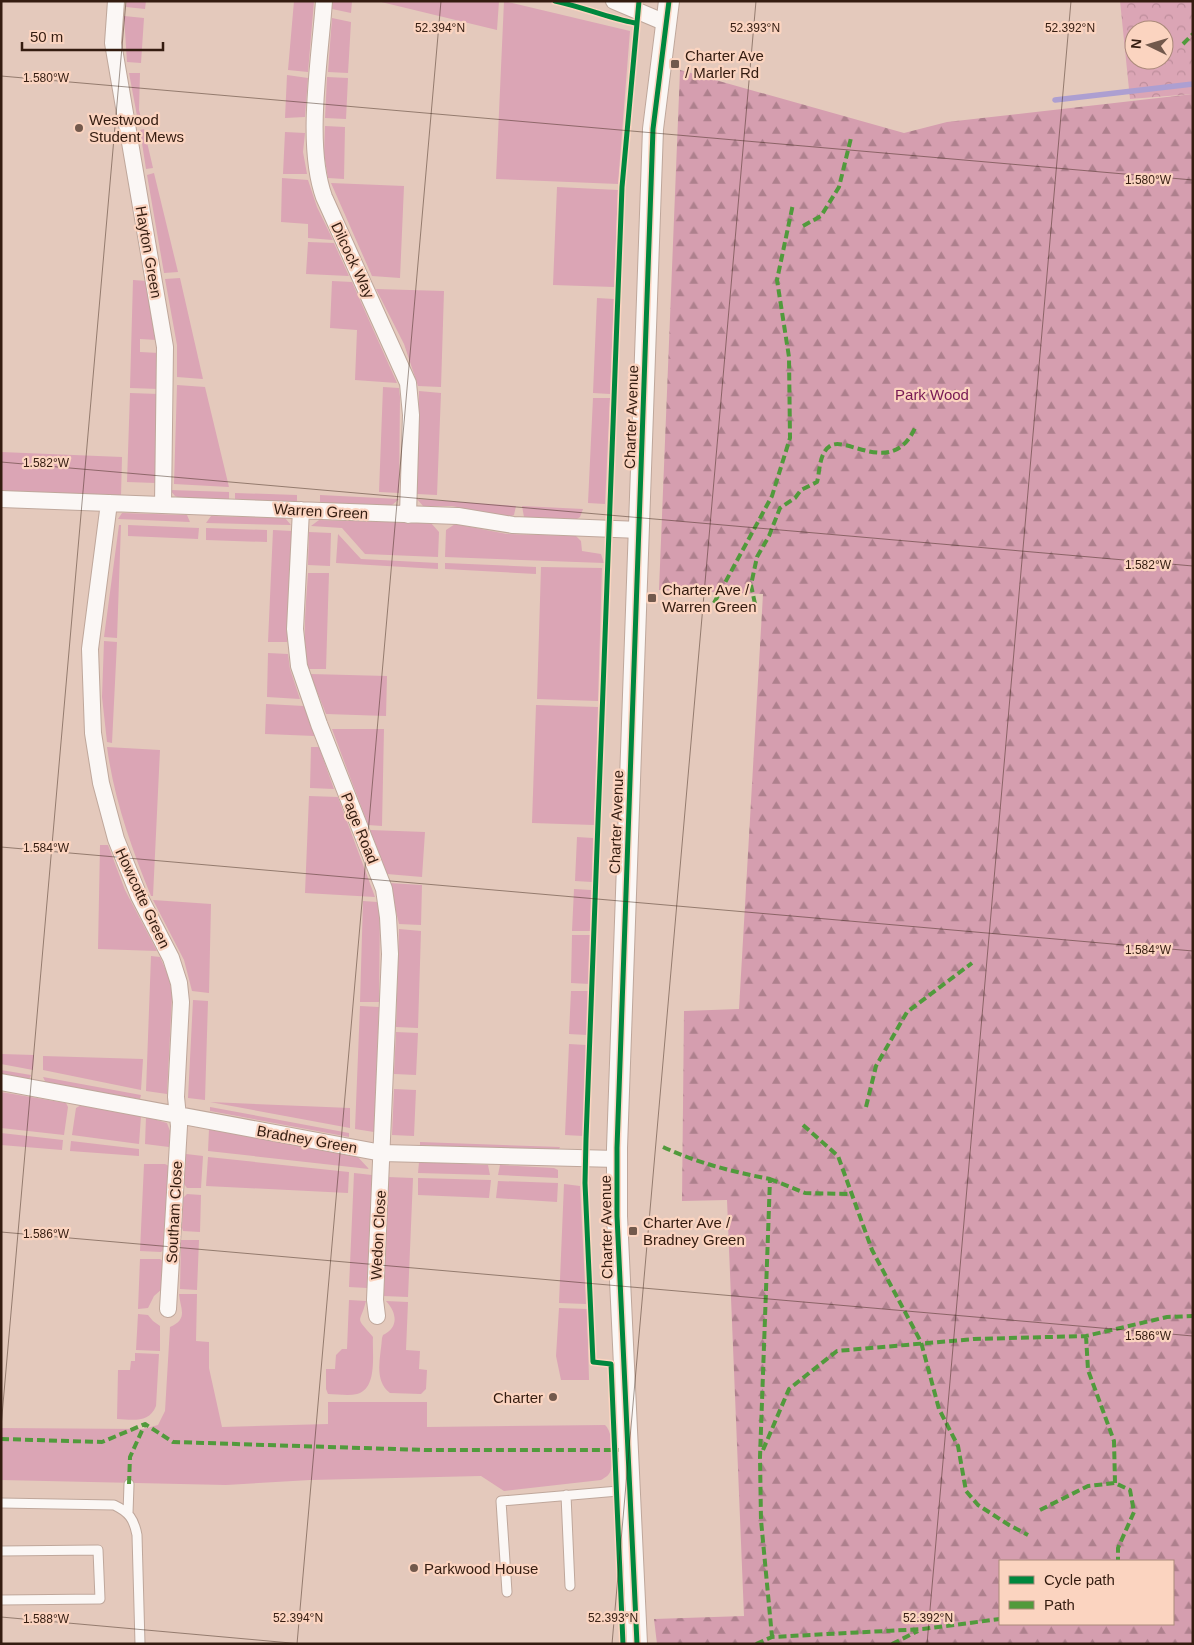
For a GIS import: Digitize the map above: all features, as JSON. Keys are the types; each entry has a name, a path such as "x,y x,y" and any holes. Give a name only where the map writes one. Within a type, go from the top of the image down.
{"street":[{"name":"Hayton Green","path":"116,1 113,44 165,347 163,505"},
{"name":"Dilcock Way","path":"324,1 314,146 316,171 324,197 408,384 411,415 408,515"},
{"path":"614,1 666,23"},
{"name":"Charter Avenue","path":"637,1644 617,1216 617,1159 653,129 669,1"},
{"name":"Warren Green","path":"1,499 458,516 513,525 640,530"},
{"name":"Howcotte Green","path":"109,503 90,649 93,733 101,783 116,839 139,896 171,958 179,983 181,1002 176,1097 179,1115"},
{"name":"Page Road","path":"301,510 295,629 299,666 318,724 384,889 388,917 390,954 382,1152"},
{"name":"Bradney Green","path":"1,1082 382,1152 617,1159"},
{"name":"Southam Close","path":"168,1309 179,1115"},
{"name":"Wedon Close","path":"378,1316 375,1300 382,1152"}],"lane":[{"path":"128,1513 129,1484"},
{"path":"507,1592 501,1501 630,1490"},
{"path":"566,1495 570,1586"},
{"path":"1,1503 114,1505 128,1513 134,1520 137,1535 140,1644"},
{"path":"1,1551 98,1550 100,1599 1,1600"}],"green space":[{"path":"127,1 146,1 145,9 126,7"},
{"path":"294,1 314,1 308,72 288,70"},
{"path":"333,1 352,1 351,13 332,9"},
{"path":"377,1 499,1 497,30"},
{"path":"504,1 630,31 618,184 496,179"},
{"path":"1120,1 1193,1 1193,94 1130,99 1127,70 1174,70 1174,20 1124,20 1124,40"},
{"path":"124,16 144,18 141,63 127,62"},
{"path":"332,18 351,22 348,73 328,72"},
{"name":"Park Wood","path":"680,70 904,133 947,122 1193,94 1193,1644 657,1644 654,1619 744,1616 727,1200 682,1201 684,1011 739,1009 763,594 659,590"},
{"path":"129,73 140,73 139,110 142,121 138,121"},
{"path":"287,75 308,78 305,117 285,118"},
{"path":"327,77 348,78 346,119 325,118"},
{"path":"325,126 345,127 344,179 328,178 324,154"},
{"path":"144,129 153,168 146,169 140,130"},
{"path":"285,132 305,133 303,152 307,174 283,174"},
{"path":"154,173 178,272 164,273 147,175"},
{"path":"282,178 308,180 317,207 333,240 308,238 308,224 281,222"},
{"path":"331,183 404,186 400,278 372,276"},
{"path":"557,187 618,190 614,287 553,285"},
{"path":"308,242 334,243 349,276 306,274"},
{"path":"180,278 203,379 177,377 177,345 165,279"},
{"path":"133,280 147,281 157,340 140,339 140,352 159,353 159,389 130,388"},
{"path":"332,281 352,282 397,383 355,380 357,330 330,328"},
{"path":"376,289 444,291 441,387 418,386 404,344"},
{"path":"597,298 614,299 610,394 593,393"},
{"path":"177,385 205,387 229,487 174,484"},
{"path":"383,387 399,388 399,493 379,492"},
{"path":"419,391 441,393 437,495 417,494"},
{"path":"130,393 159,394 156,483 127,482"},
{"path":"593,398 610,398 605,504 588,503"},
{"path":"1,452 122,457 121,496 1,491"},
{"path":"170,490 229,492 229,500 180,498 175,496"},
{"path":"235,493 297,495 297,503 235,500"},
{"path":"320,495 399,499 391,506 320,503"},
{"path":"417,499 516,506 514,515 509,517 452,506 423,506"},
{"path":"522,506 583,509 580,517 577,519 524,517"},
{"path":"122,513 187,515 190,522 118,519"},
{"path":"211,516 285,518 291,525 206,523"},
{"path":"319,520 431,523 439,532 438,557 365,554 342,528 311,526"},
{"path":"455,524 507,534 576,536 581,541 582,551 601,554 604,563 445,557 446,530"},
{"path":"119,525 121,525 117,638 104,637"},
{"path":"128,525 199,528 198,539 128,536"},
{"path":"206,528 267,530 267,542 206,540"},
{"path":"273,530 292,531 287,642 268,642"},
{"path":"309,532 331,533 330,566 308,565"},
{"path":"338,534 361,559 438,563 438,569 336,563"},
{"path":"445,563 536,567 536,574 445,569"},
{"path":"541,567 602,568 598,701 537,699"},
{"path":"308,573 329,573 326,669 308,669 305,633"},
{"path":"104,641 117,642 112,743 107,742 102,697"},
{"path":"268,653 288,654 290,669 300,699 267,697"},
{"path":"310,674 387,676 386,716 326,714"},
{"path":"266,704 304,706 315,736 265,734"},
{"path":"536,705 598,707 594,825 532,823"},
{"path":"332,729 384,729 382,826 368,825"},
{"path":"107,747 160,750 153,896 151,896 124,823"},
{"path":"311,747 319,747 334,789 310,788"},
{"path":"309,796 338,797 375,897 305,893"},
{"path":"370,830 425,832 422,877 387,874"},
{"path":"577,837 593,838 592,882 575,881"},
{"path":"100,845 108,845 125,890 157,951 98,949"},
{"path":"389,883 422,885 421,925 399,924"},
{"path":"574,889 591,890 590,931 572,931"},
{"path":"153,900 211,904 209,993 192,991 184,960"},
{"path":"363,901 377,902 380,911 379,1002 360,1002"},
{"path":"399,929 421,931 418,1028 396,1027"},
{"path":"572,935 590,935 589,984 571,983"},
{"path":"151,956 160,957 169,977 172,996 167,1094 146,1091"},
{"path":"571,991 588,991 587,1035 569,1034"},
{"path":"193,1000 208,1001 205,1100 188,1098"},
{"path":"360,1006 379,1007 374,1132 355,1129"},
{"path":"396,1032 418,1033 416,1075 394,1074"},
{"path":"569,1044 586,1045 583,1136 565,1135"},
{"path":"1,1054 34,1055 33,1070 1,1064"},
{"path":"43,1056 143,1059 141,1090 43,1070"},
{"path":"1,1070 31,1075 27,1080 1,1075"},
{"path":"43,1077 141,1095 140,1099 46,1083"},
{"path":"394,1089 416,1090 414,1136 392,1135"},
{"path":"1,1092 66,1103 68,1107 64,1135 1,1128"},
{"path":"210,1102 350,1108 350,1128"},
{"path":"81,1105 141,1116 139,1144 72,1135 76,1108"},
{"path":"210,1107 349,1133 349,1137 210,1111"},
{"path":"146,1117 167,1123 170,1131 169,1147 145,1144"},
{"path":"209,1129 356,1155 369,1169 208,1151"},
{"path":"1,1133 63,1140 62,1150 1,1145"},
{"path":"71,1141 139,1149 139,1156 70,1151"},
{"path":"420,1142 560,1147 554,1151 420,1145"},
{"path":"186,1154 203,1156 201,1188 187,1188 184,1184"},
{"path":"208,1157 349,1172 348,1193 206,1186"},
{"path":"419,1162 488,1165 490,1175 418,1173"},
{"path":"144,1164 165,1164 169,1166 164,1249 161,1252 140,1251"},
{"path":"500,1165 554,1168 558,1170 558,1178 498,1175"},
{"path":"354,1173 372,1175 367,1288 349,1287"},
{"path":"388,1177 413,1178 408,1297 383,1296"},
{"path":"418,1178 491,1180 489,1198 418,1195"},
{"path":"498,1181 558,1183 557,1202 496,1198"},
{"path":"564,1184 580,1186 586,1304 559,1303"},
{"path":"187,1194 201,1195 200,1232 183,1231 183,1198"},
{"path":"181,1240 199,1240 197,1290 180,1289"},
{"path":"140,1259 160,1259 164,1262 162,1289 154,1296 148,1308 138,1309"},
{"path":"179,1294 197,1294 196,1341 209,1342 209,1368 222,1427 328,1424 328,1402 427,1402 427,1427 605,1425 610,1433 612,1446 612,1464 608,1476 601,1480 504,1491 481,1476 310,1480 226,1485 1,1480 1,1428 143,1429 158,1425 165,1411 170,1327 180,1320 182,1313"},
{"path":"349,1300 366,1301 360,1320 373,1337 371,1378 364,1391 357,1394 328,1394 326,1389 326,1369 335,1369 336,1355 342,1349 347,1349"},
{"path":"386,1301 408,1302 406,1350 420,1351 419,1369 427,1370 426,1389 421,1394 390,1393 381,1381 379,1367 382,1338 392,1328 395,1320 392,1310"},
{"path":"559,1308 587,1309 589,1380 561,1380 556,1356"},
{"path":"138,1314 148,1315 160,1326 160,1351 136,1350"},
{"path":"135,1353 159,1354 156,1406 145,1418 135,1420 117,1419 118,1370 130,1370 131,1361 135,1361"}],"waterway":[{"path":"1055,100 1193,84"}],"marked path":[{"path":"1183,44 1193,34"},
{"path":"803,226 821,216 839,187 851,138"},
{"path":"714,603 772,496 790,438 789,357 777,280 793,204"},
{"path":"755,604 751,585 757,557 769,536 780,508 795,498 801,490 817,482 826,449 838,444 882,453 894,450 905,443 915,428"},
{"path":"866,1107 876,1066 907,1012 972,963"},
{"path":"803,1125 838,1156 872,1250 921,1342 939,1409 958,1446 966,1491 978,1505 1028,1535"},
{"path":"663,1147 689,1158 770,1179 760,1457 761,1520 772,1637"},
{"path":"770,1179 805,1193 851,1194"},
{"path":"763,1450 789,1389 837,1351 974,1339 1086,1336 1167,1317 1193,1316"},
{"path":"1086,1336 1088,1370 1114,1441 1115,1483"},
{"path":"1,1439 102,1442 145,1424 173,1442 425,1450 619,1450"},
{"path":"129,1484 130,1457 145,1424"},
{"path":"1040,1510 1088,1486 1115,1483 1130,1490 1134,1512 1118,1548 1118,1560"},
{"path":"756,1644 772,1637 923,1629 999,1619"},
{"path":"892,1644 918,1631"}],"cycle path":[{"path":"555,1 635,23"},
{"path":"623,1644 611,1364 593,1362 585,1183 622,187 639,1"},
{"path":"637,1644 617,1216 617,1148 653,129 669,1"}],"place":[{"name":"Charter Ave / Marler Rd","path":"675,64"},
{"name":"Westwood Student Mews","path":"79,128"},
{"name":"Charter Ave / Warren Green","path":"652,598"},
{"name":"Charter Ave / Bradney Green","path":"633,1231"},
{"name":"Charter","path":"553,1397"},
{"name":"Parkwood House","path":"414,1568"}]}
